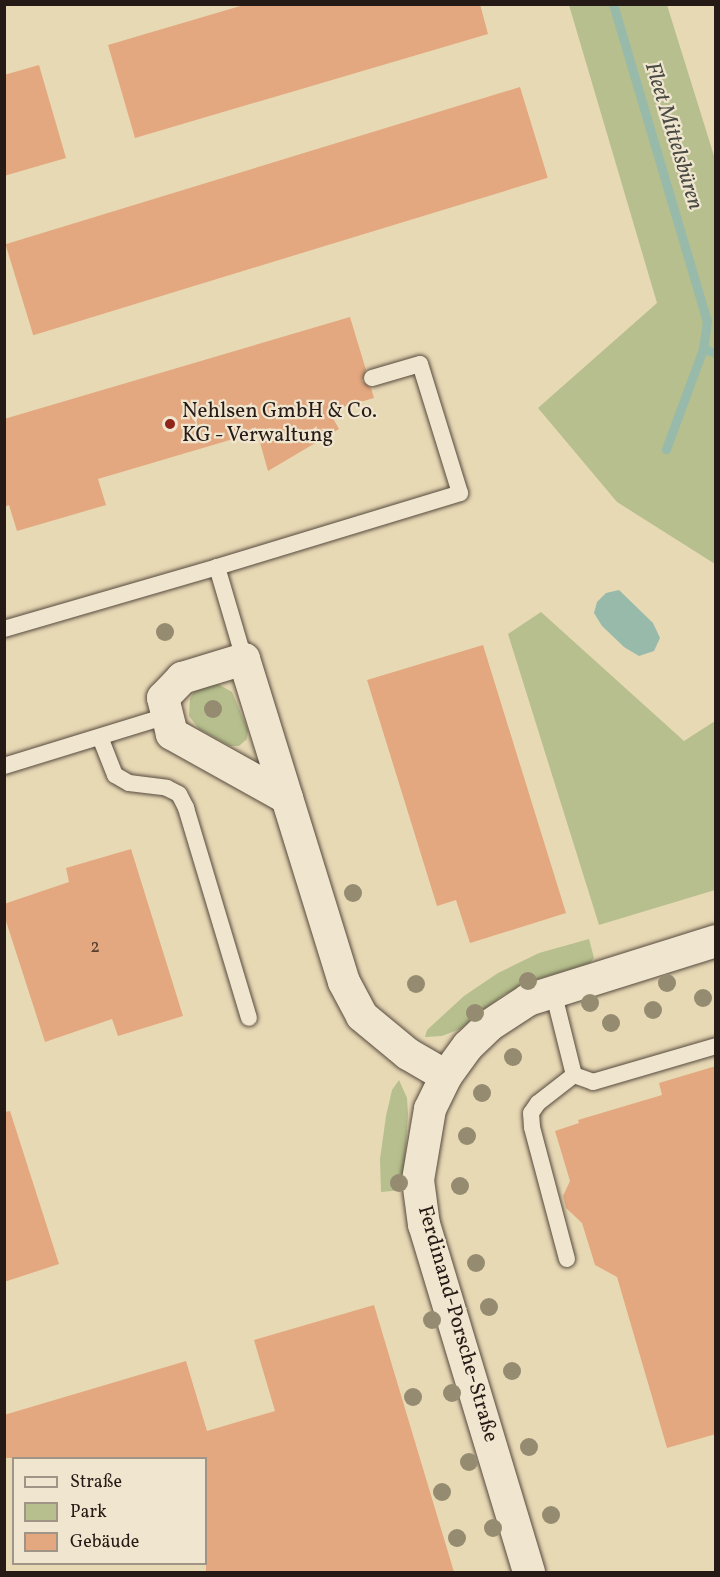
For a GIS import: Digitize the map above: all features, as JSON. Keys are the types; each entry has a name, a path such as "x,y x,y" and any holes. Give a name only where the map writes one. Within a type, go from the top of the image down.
{"street":[{"path":"287,798 172,734 163,698 182,678 244,659 344,982 362,1016 408,1054 446,1076"},
{"name":"Ferdinand-Porsche-Straße","path":"529,1572 424,1226 418,1180 430,1109 446,1076 468,1046 490,1025 528,1000 716,940"}],"lane":[{"path":"4,629 460,493 420,363 372,378"},
{"path":"217,567 244,659"},
{"path":"4,766 167,716"},
{"path":"100,737 115,775 129,783 167,788 179,794 186,808 249,1018"},
{"path":"552,992 574,1075"},
{"path":"574,1075 593,1082 716,1046"},
{"path":"567,1259 531,1126 531,1113 538,1103 574,1075"}],"green space":[{"path":"569,5 667,5 715,159 715,564 617,502 538,408 657,303"},
{"path":"541,612 684,741 715,721 715,890 599,925 508,634"},
{"path":"218,684 232,692 248,730 247,739 239,746 230,746 199,729 189,716 190,699 194,692 201,687"},
{"path":"589,939 594,958 590,963 541,978 503,995 460,1029 442,1036 425,1037 427,1030 464,996 498,973 539,953"},
{"path":"399,1080 407,1098 408,1114 403,1190 381,1192 380,1159 386,1116 392,1090"}],"shaded area":[{"path":"619,590 653,623 660,638 654,651 639,656 624,647 602,626 594,613 597,602 606,593"}],"building":[{"path":"247,4 480,4 488,34 135,138 108,45"},
{"path":"39,65 66,158 4,176 4,75"},
{"path":"520,87 548,178 33,335 6,244"},
{"name":"Nehlsen GmbH & Co. KG - Verwaltung","path":"350,317 366,370 362,381 371,388 374,398 329,411 339,429 268,471 257,432 98,479 106,505 17,531 9,505 4,507 4,419"},
{"path":"483,645 566,913 470,943 456,900 437,906 367,680"},
{"path":"131,849 183,1016 118,1036 112,1019 45,1042 4,915 4,904 69,882 66,868"},
{"path":"716,1066 716,1434 667,1448 617,1277 595,1265 582,1223 566,1208 563,1196 570,1181 555,1131 579,1123 578,1120 662,1095 659,1083"},
{"path":"10,1111 59,1264 4,1282 4,1112"},
{"path":"374,1305 454,1572 206,1572 207,1457 4,1458 4,1415 186,1361 207,1431 275,1411 254,1340"}],"waterway":[{"name":"Fleet Mittelsbüren","path":"613,4 707,321 703,349 666,449"},
{"name":"Fleet Mittelsbüren","path":"703,349 716,353"}],"place":[{"name":"Nehlsen GmbH & Co. KG - Verwaltung","path":"170,424"}]}
